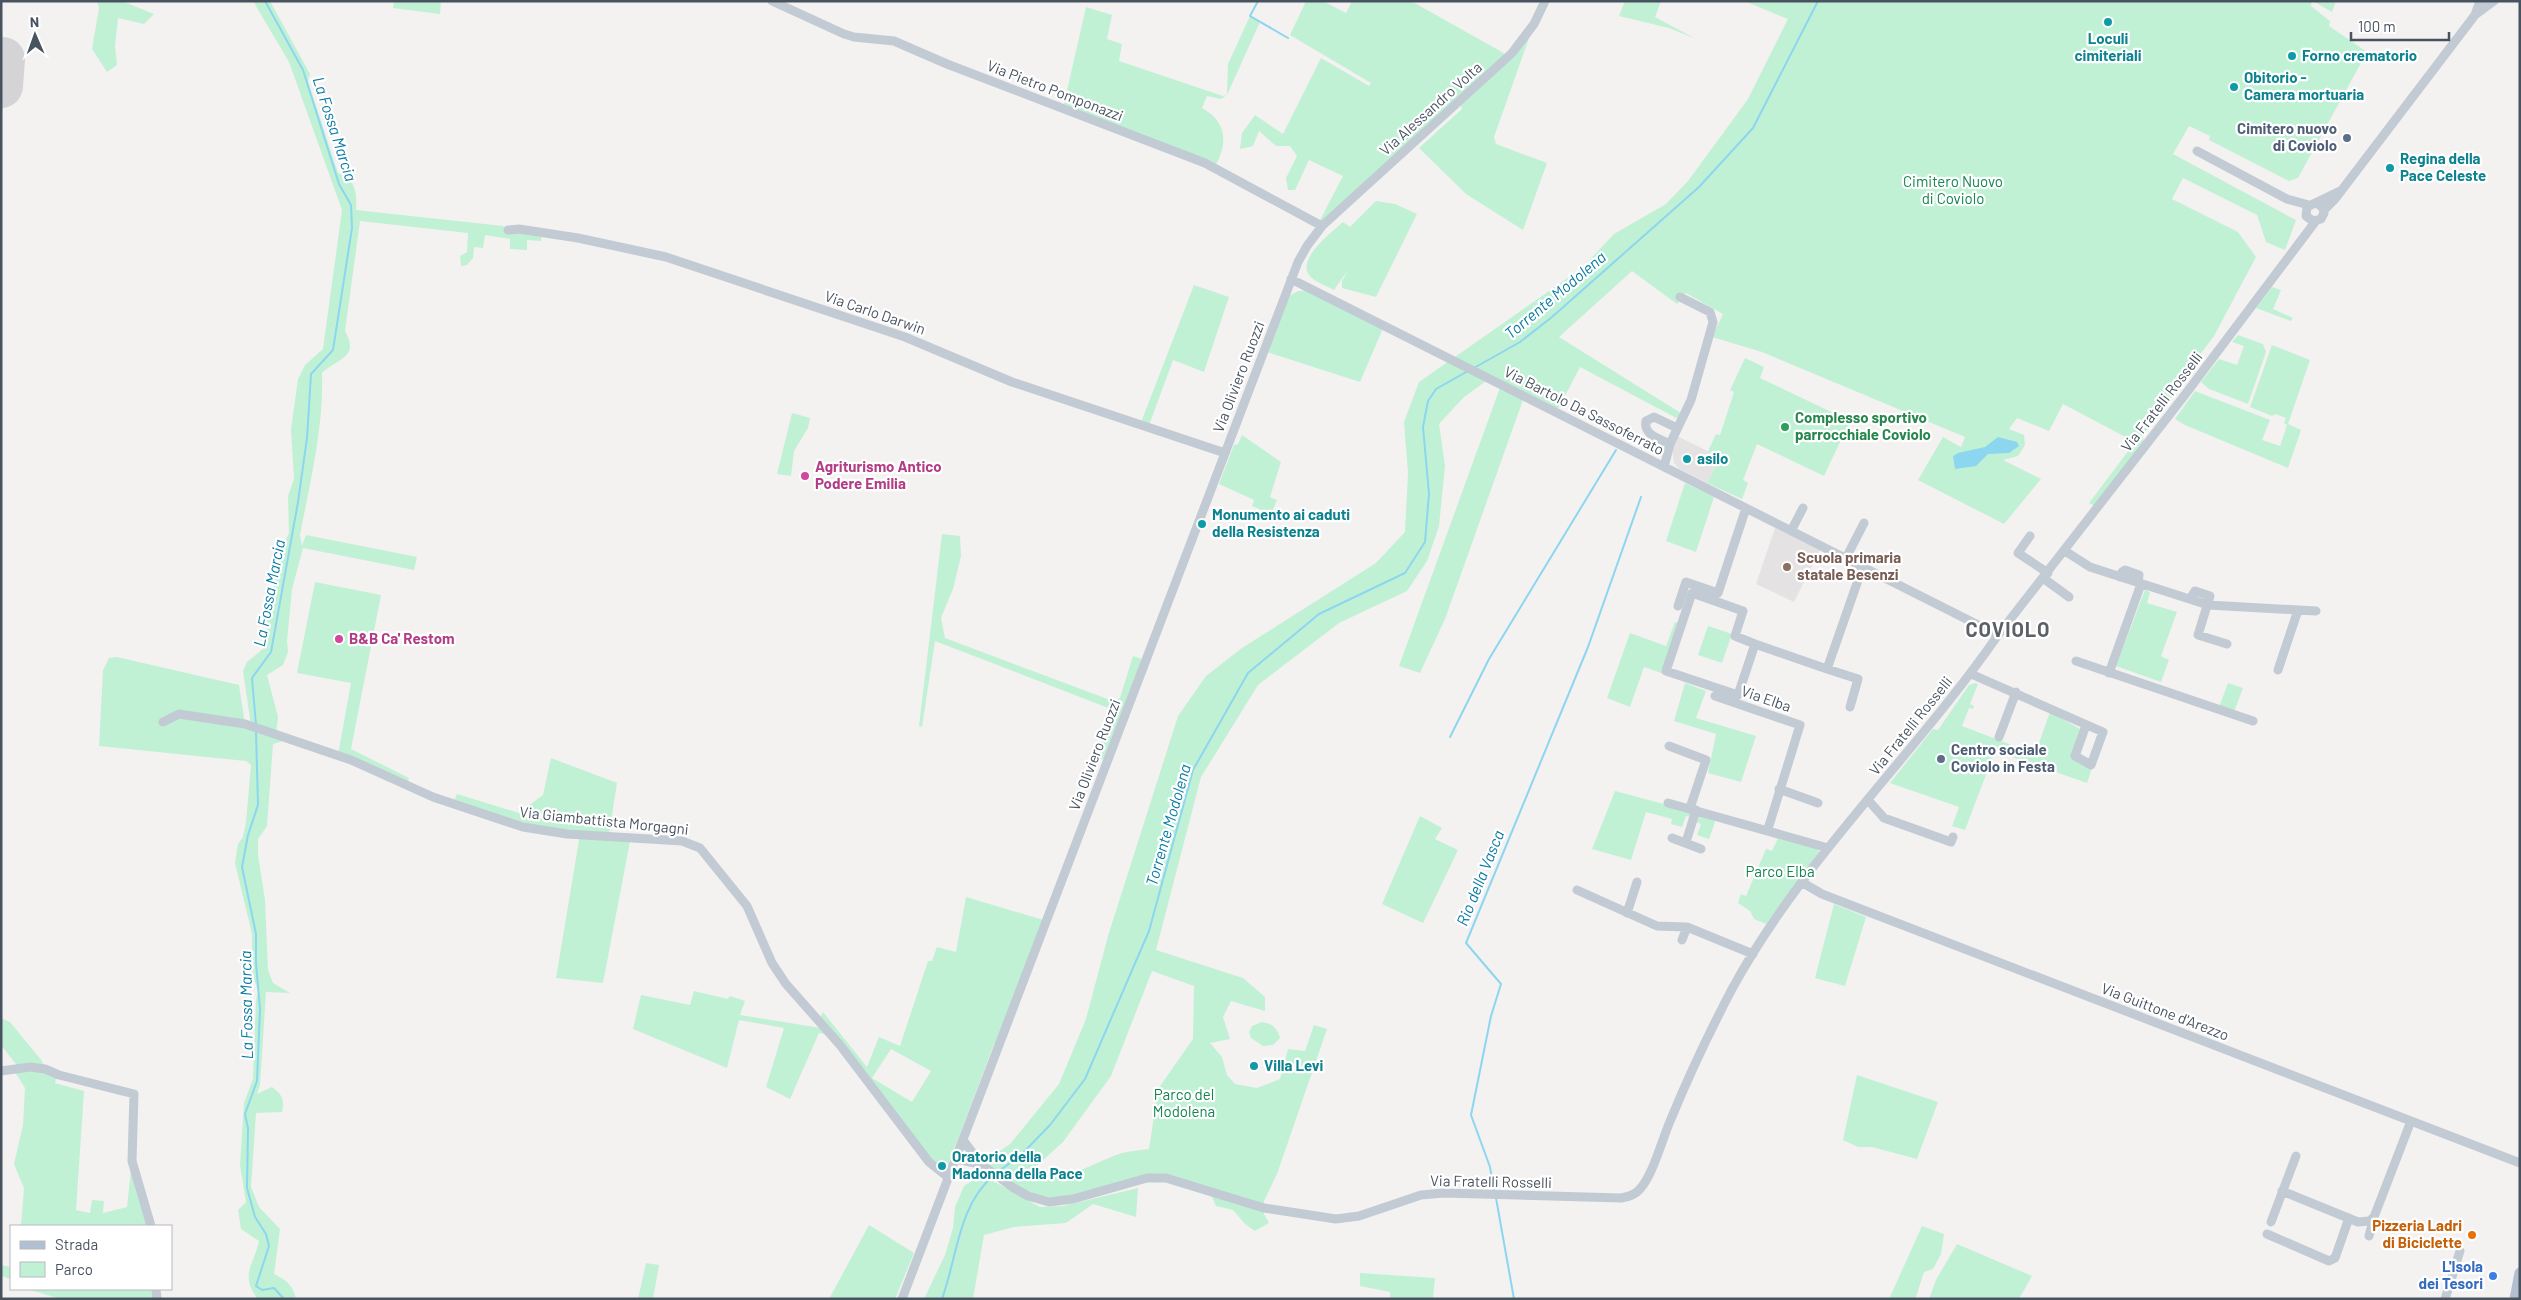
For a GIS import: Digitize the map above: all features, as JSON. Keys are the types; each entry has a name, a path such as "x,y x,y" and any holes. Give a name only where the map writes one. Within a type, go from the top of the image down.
{"main road":[{"path":"2515,1299 2520,1273"}],"street":[{"name":"Via Pietro Pomponazzi","path":"772,1 844,34 854,37 894,41 947,64 1205,163 1322,226"},
{"name":"Via Alessandro Volta","path":"1322,226 1496,69 1522,41 1534,24 1545,1"},
{"path":"2475,15 2480,1"},
{"path":"2310,218 2316,206 2340,191 2475,15 2494,1"},
{"path":"2197,151 2288,199 2310,218 2323,216 2316,206 2288,199"},
{"name":"Via Fratelli Rosselli","path":"963,1140 980,1164 1012,1188 1028,1196 1049,1202 1073,1199 1147,1178 1166,1178 1264,1208 1336,1219 1359,1216 1421,1195 1495,1194 1620,1198 1628,1197 1640,1189 1712,1028 1753,954 1828,848 1971,674 1998,635 2065,551 2297,246 2310,218"},
{"name":"Via Oliviero Ruozzi","path":"902,1299 1291,279 1307,246 1322,226"},
{"name":"Via Carlo Darwin","path":"508,230 519,229 578,238 666,257 905,337 1012,382 1224,453"},
{"name":"Via Bartolo Da Sassoferrato","path":"1291,279 1998,635"},
{"path":"1664,467 1670,444 1691,400 1713,319 1705,308 1680,296"},
{"path":"1670,444 1649,433 1645,428 1646,421 1650,417 1657,417 1677,428"},
{"path":"1678,606 1686,582 1718,593 1746,508"},
{"path":"1791,531 1803,508"},
{"path":"1846,558 1864,523"},
{"path":"2030,536 2018,553 2069,597"},
{"path":"2065,551 2090,567 2208,605 2316,611"},
{"path":"1827,669 1863,566"},
{"path":"2109,673 2139,583"},
{"path":"1755,644 1738,695 1666,671 1692,593 1743,611 1735,636 1858,679 1850,707"},
{"path":"2208,605 2198,635 2227,644"},
{"path":"2278,670 2298,610"},
{"path":"2076,661 2253,721"},
{"path":"1971,674 2016,692 2086,725"},
{"path":"1999,737 2016,692"},
{"name":"Via Elba","path":"1715,696 1800,725 1768,829"},
{"name":"Via Giambattista Morgagni","path":"163,722 179,714 245,724 338,755 433,797 523,827 566,834 682,841 700,848 747,906 772,964 786,984 840,1045 929,1162 949,1178"},
{"path":"1669,746 1706,760 1686,842"},
{"path":"1779,789 1818,803"},
{"path":"1868,800 1884,818 1951,842 1953,837"},
{"path":"1668,803 1768,829 1828,848"},
{"path":"1672,838 1701,849"},
{"path":"1627,912 1637,882"},
{"name":"Via Guittone d'Arezzo","path":"1803,884 1819,893 2520,1163"},
{"path":"1577,890 1657,926 1687,927 1753,954"},
{"path":"1682,940 1687,927"},
{"path":"1,1071 30,1067 45,1069 59,1076 134,1094 132,1161 151,1225"},
{"path":"2368,1236 2411,1121"},
{"path":"2271,1222 2296,1156"},
{"name":"Via Fratelli Rosselli","path":"956,1159 980,1164"},
{"path":"2282,1191 2358,1222 2369,1221 2374,1217"},
{"path":"2267,1234 2329,1261 2335,1258 2349,1218"},
{"path":"2445,1299 2460,1251"}],"shaded area":[{"path":"1,51 6,52 1,134"},
{"path":"1677,436 1720,457 1707,483 1679,469 1674,463 1672,449"},
{"name":"Scuola primaria statale Besenzi","path":"1775,528 1820,550 1794,602 1756,584"}],"green space":[{"path":"97,1 122,1 154,14 144,24 118,18 115,46 117,65 107,72 92,49 99,8"},
{"path":"253,1 270,1 310,74 308,81 338,173 349,179 354,187 356,210 503,226 508,230 542,233 541,241 527,240 527,250 510,249 510,239 485,235 483,248 474,247 473,258 467,265 461,266 460,256 467,252 468,233 360,221 345,331 349,340 349,352 322,373 319,434 300,535 302,546 306,535 417,557 414,570 303,548 292,589 287,641 288,652 283,665 267,675 278,717 276,734 290,739 273,744 267,826 258,839 258,855 265,900 268,970 273,983 290,993 266,992 260,1085 257,1094 272,1087 282,1098 283,1108 282,1112 256,1113 251,1187 259,1207 280,1229 274,1274 288,1284 293,1290 296,1299 258,1299 252,1291 249,1276 259,1241 241,1229 238,1210 246,1202 240,1165 244,1103 253,1079 258,991 252,973 252,934 235,863 238,844 243,837 246,822 251,765 246,761 99,746 103,670 109,658 117,657 239,685 245,724 251,726 243,671 247,662 263,649 267,626 267,601 273,591 279,555 289,533 288,496 294,479 291,429 298,379 305,365 323,349 342,210 289,62"},
{"path":"394,1 441,1 440,14 393,8"},
{"path":"1306,1 1323,1 1346,13 1352,1 1411,1 1509,56 1534,24 1494,137 1496,144 1547,163 1523,230 1466,194 1419,148 1462,109 1460,102 1318,224 1343,176 1309,160 1295,190 1288,190 1286,178 1297,156 1290,146 1276,146 1259,131 1253,146 1240,149 1242,133 1255,115 1283,134 1321,58 1369,86 1371,83 1290,35"},
{"path":"1625,1 1661,1 1655,17 1696,39 1669,28 1619,16"},
{"name":"Cimitero Nuovo di Coviolo","path":"1744,1 2312,1 2311,6 2330,21 2329,26 2367,52 2298,178 2289,181 2209,140 2210,136 2189,126 2173,154 2296,220 2285,250 2266,242 2257,215 2183,178 2172,199 2238,232 2256,257 2214,336 2186,373 2189,375 2142,436 2144,441 2095,506 2089,503 2135,442 2063,404 2049,431 2017,418 2009,429 2024,435 2025,445 2018,456 2003,460 2041,479 2004,524 1918,480 1943,437 1961,447 1965,437 1762,352 1712,337 1723,314 1686,293 1677,304 1632,271 1559,337 1684,415 1682,421 1580,367 1556,413 1524,397 1445,619 1420,673 1399,666 1501,385 1486,381 1463,398 1439,424 1445,466 1439,526 1427,561 1407,591 1339,623 1258,685 1201,777 1156,950 1243,978 1265,997 1265,1011 1231,1001 1223,1017 1230,1039 1210,1043 1222,1057 1227,1075 1235,1084 1257,1088 1280,1079 1288,1049 1305,1051 1314,1025 1327,1029 1277,1174 1264,1201 1264,1214 1269,1223 1255,1231 1245,1224 1233,1210 1216,1206 1212,1197 1201,1189 1166,1178 1073,1199 1038,1199 981,1164 1010,1144 1059,1084 1086,1019 1108,936 1178,716 1206,676 1242,648 1376,563 1405,532 1408,473 1404,422 1419,382 1582,268 1614,234 1666,204 1688,181 1748,99 1788,19","holes":["1152,971 1194,986 1193,1039 1158,1089 1149,1149 1122,1153 1066,1175 1043,1175 1031,1171 1063,1142 1111,1076"]},
{"path":"2313,1 2336,1 2332,12"},
{"path":"1086,7 1112,15 1107,39 1122,44 1119,61 1223,96 1227,95 1221,99 1207,96 1202,108 1217,120 1223,135 1222,151 1214,168 1063,108"},
{"path":"1250,16 1260,22 1227,95 1228,64"},
{"path":"1376,201 1395,204 1417,214 1376,297 1342,288 1342,281 1348,270 1334,290 1312,278 1307,269 1307,262 1317,247 1343,222 1350,227"},
{"path":"1194,285 1229,297 1204,372 1173,360 1148,428 1140,425"},
{"path":"2272,287 2281,290 2273,309 2293,318 2291,321 2256,308"},
{"path":"1312,290 1384,326 1360,382 1264,351 1289,296 1298,291"},
{"path":"2238,335 2263,344 2266,352 2248,404 2209,389 2201,382 2219,359 2237,365 2244,346 2232,342"},
{"path":"2272,345 2310,360 2288,424 2301,430 2288,468 2185,425 2175,419 2195,391 2270,420 2262,440 2280,446 2287,425 2284,423 2286,418 2275,414 2272,416 2250,407"},
{"name":"Complesso sportivo parrocchiale Coviolo","path":"1745,358 1764,367 1760,378 1850,421 1824,476 1757,444 1743,480 1748,483 1742,499 1707,483 1720,457 1708,451 1716,434 1720,435 1734,392 1730,390"},
{"path":"792,413 810,418 808,428 794,451 791,476 777,474"},
{"path":"1242,435 1281,462 1270,497 1277,500 1271,514 1252,506 1254,500 1219,484 1234,445 1238,444"},
{"path":"1685,483 1714,497 1696,552 1666,541"},
{"path":"942,534 960,536 961,556 953,589 941,618 945,638 1113,701 1120,698 1133,656 1142,659 1104,759 1096,758 1111,709 935,641 922,727 919,726"},
{"path":"315,582 381,595 351,749 409,778 407,785 338,755 351,683 297,673"},
{"path":"2145,590 2150,592 2147,603 2177,612 2161,656 2169,660 2161,682 2116,666"},
{"path":"1675,622 1681,624 1664,674 1644,667 1630,707 1607,698 1630,633 1666,646"},
{"path":"1708,626 1732,634 1722,663 1698,655"},
{"path":"1685,683 1706,691 1696,718 1756,736 1741,782 1708,773 1716,734 1674,721"},
{"path":"2228,683 2243,688 2234,712 2219,707"},
{"path":"1978,684 1970,704 1974,706 1973,709 1969,708 1962,726 2035,754 2050,712 2080,729 2073,759 2092,768 2087,783 1995,751 1965,830 1952,826 1959,807 1890,783 1933,729 1938,730 1969,685"},
{"path":"551,758 617,783 609,834 631,836 603,983 556,978 580,834 567,834 453,804 457,794 526,815 528,806 543,795"},
{"path":"1615,791 1686,810 1690,813 1691,817 1686,816 1682,827 1671,824 1672,819 1646,812 1631,860 1592,849"},
{"path":"1420,816 1442,828 1435,839 1458,850 1423,923 1382,904"},
{"name":"Parco Elba","path":"1700,816 1716,819 1709,839 1697,835 1701,824 1696,822"},
{"name":"Parco Elba","path":"1778,838 1818,849 1819,852 1766,924 1754,919 1750,911 1738,903 1741,894 1746,896 1766,849 1772,851"},
{"path":"966,897 1047,921 999,1046 994,1044 946,1171 933,1162 832,1035 819,1033 790,1099 766,1087 784,1028 739,1020 727,1068 633,1029 641,995 690,1005 694,991 728,999 730,996 745,1001 740,1015 827,1029 819,1019 823,1012 867,1067 879,1037 900,1046 928,961 932,961 937,947 956,952","holes":["891,1049 931,1071 912,1102 872,1078"]},
{"path":"1834,904 1866,917 1845,986 1815,978"},
{"path":"1,1018 10,1022 42,1061 45,1069 57,1074 55,1083 84,1091 76,1210 90,1213 92,1200 104,1201 103,1213 127,1207 132,1161 151,1225 21,1225 24,1188 14,1164 23,1125 25,1088 13,1069 19,1068 1,1045"},
{"path":"1262,1022 1272,1025 1280,1038 1273,1045 1263,1046 1251,1038 1249,1032 1252,1026"},
{"path":"1857,1075 1938,1102 1917,1159 1872,1147 1858,1147 1843,1140"},
{"path":"982,1175 1040,1207 1063,1206 1138,1188 1136,1217 1093,1204 1066,1223 1014,1227 984,1235 973,1299 924,1299 945,1255 953,1228 955,1207 964,1186"},
{"path":"869,1225 914,1253 895,1299 829,1299"},
{"path":"1922,1226 1944,1234 1941,1254 1933,1269 1924,1272 1916,1297 1913,1299 1889,1299"},
{"path":"1957,1244 2032,1276 2019,1299 1929,1299 1936,1280"},
{"path":"646,1263 659,1265 653,1299 638,1299"},
{"path":"1,1265 10,1267 10,1279 1,1276"},
{"path":"1360,1273 1435,1278 1433,1299 1390,1299 1390,1292 1360,1286"},
{"path":"30,1290 156,1290 157,1299 61,1299"}],"water":[{"path":"1998,437 2017,442 2019,446 2009,453 1988,454 1976,466 1955,469 1953,456 1958,453 1985,447"}],"waterway":[{"name":"La Fossa Marcia","path":"256,725 252,678 271,652 298,502 307,438 311,374 333,350 352,228 351,205 339,184 303,70 265,1"},
{"path":"1258,1 1250,16 1288,38"},
{"name":"Torrente Modolena","path":"1474,368 1520,342 1552,317 1699,187 1753,128 1818,1"},
{"name":"Torrente Modolena","path":"996,1173 1021,1155 1050,1125 1085,1079 1149,931 1193,770 1248,673 1319,614 1405,573 1425,542 1429,494 1423,427 1428,401 1436,389 1468,371"},
{"path":"1450,737 1489,659 1616,450"},
{"name":"Rio della Vasca","path":"1494,1191 1490,1167 1471,1115 1491,1016 1501,984 1466,943 1588,647 1641,497"},
{"name":"La Fossa Marcia","path":"256,732 258,805 248,835 242,867 256,934 256,963 260,1009 257,1081 245,1114 248,1128 247,1188 255,1217 266,1234 269,1246 256,1286 262,1290 274,1288 284,1299"},
{"name":"Torrente Modolena","path":"942,1299 965,1217 981,1188 993,1176"},
{"name":"Rio della Vasca","path":"1496,1198 1514,1299"}],"runway":[{"path":"1,59 3,59 1,86"}],"place":[{"name":"Loculi cimiteriali","path":"2108,22"},
{"name":"Forno crematorio","path":"2292,56"},
{"name":"Obitorio - Camera mortuaria","path":"2234,87"},
{"name":"Cimitero nuovo di Coviolo","path":"2347,138"},
{"name":"Regina della Pace Celeste","path":"2390,168"},
{"name":"Complesso sportivo parrocchiale Coviolo","path":"1785,427"},
{"name":"asilo","path":"1687,459"},
{"name":"Agriturismo Antico Podere Emilia","path":"805,476"},
{"name":"Monumento ai caduti della Resistenza","path":"1202,524"},
{"name":"Scuola primaria statale Besenzi","path":"1787,567"},
{"name":"B&B Ca' Restom","path":"339,639"},
{"name":"Centro sociale Coviolo in Festa","path":"1941,759"},
{"name":"Villa Levi","path":"1254,1066"},
{"name":"Oratorio della Madonna della Pace","path":"942,1166"},
{"name":"Pizzeria Ladri di Biciclette","path":"2472,1235"},
{"name":"L'Isola dei Tesori","path":"2493,1276"}],"district":[{"name":"COVIOLO","path":"2008,630"}],"park label":[{"name":"Parco del Modolena","path":"1184,1104"}]}
